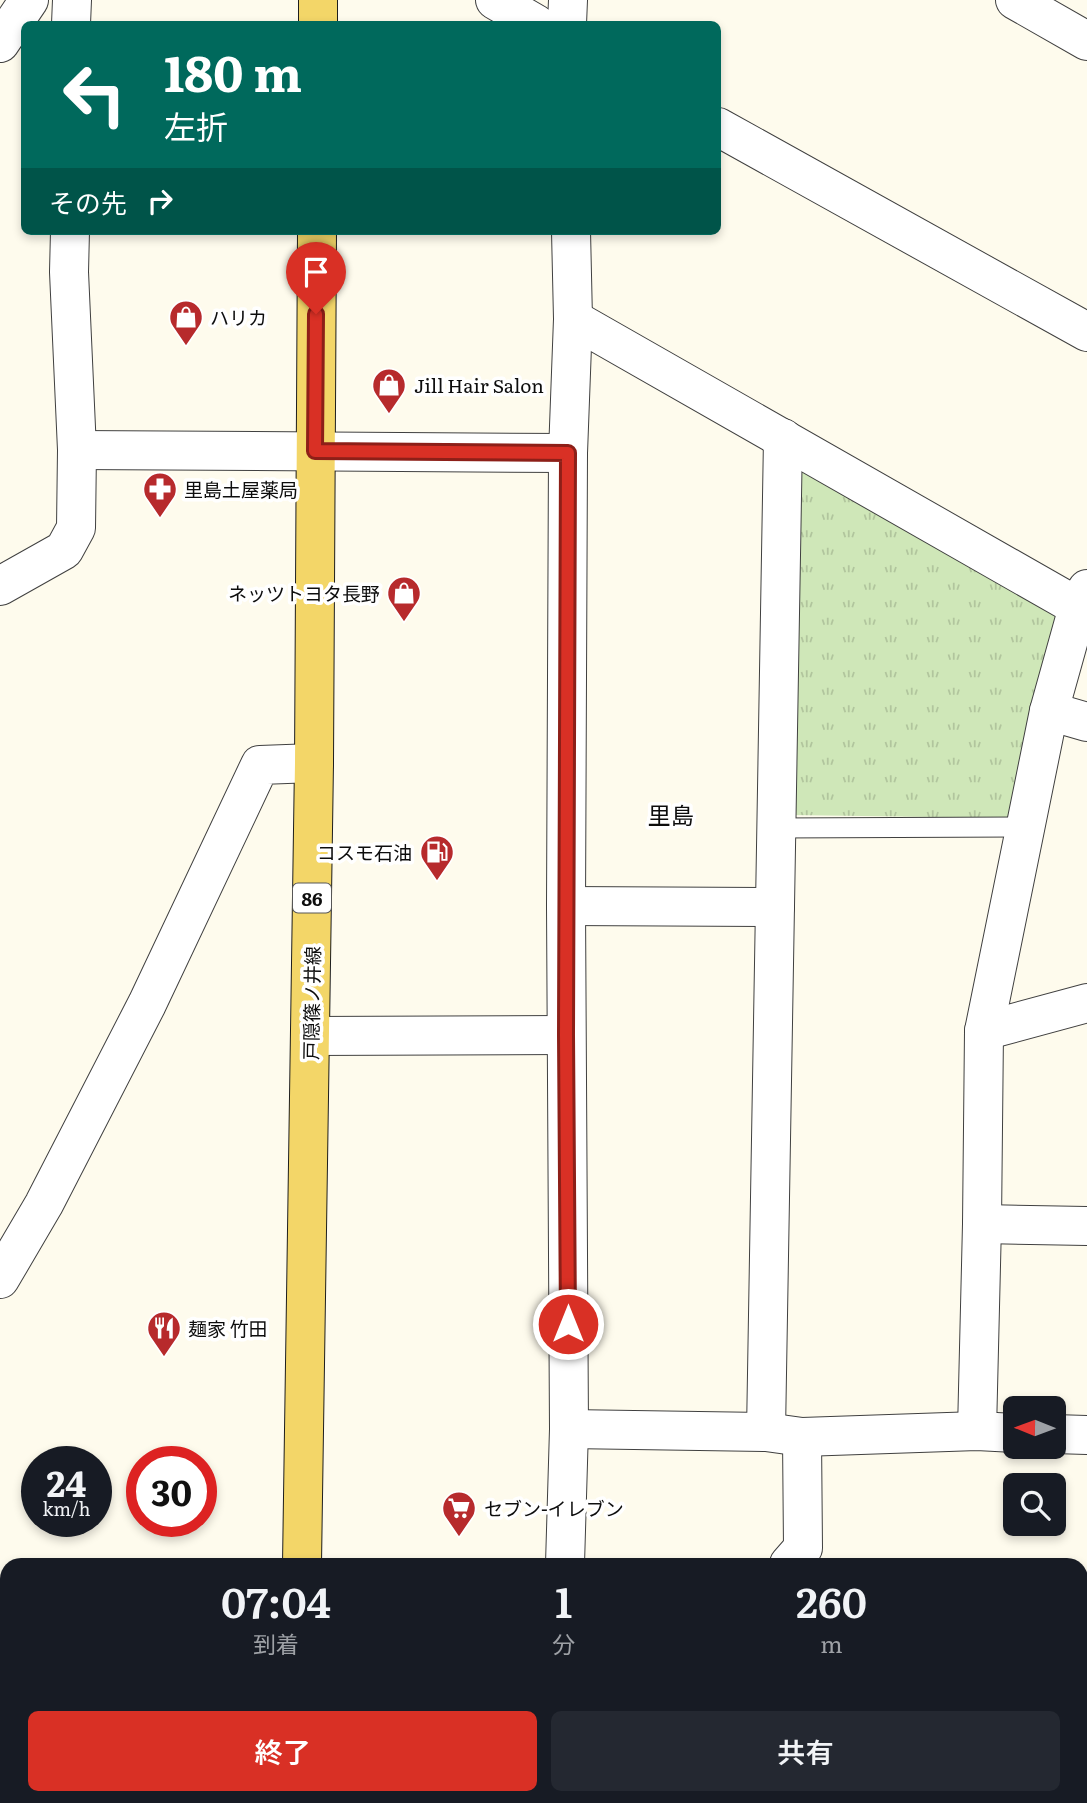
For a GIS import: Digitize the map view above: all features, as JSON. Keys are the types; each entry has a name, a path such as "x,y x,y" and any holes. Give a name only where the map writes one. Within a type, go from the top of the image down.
{"main road":[{"path":"318,0 318,21"},
{"name":"戸隠篠ノ井線","path":"302,1558 314,763 317,235"}],"street":[{"path":"0,43 29,0"},
{"path":"71,21 72,0"},
{"path":"495,0 531,21"},
{"path":"567,21 568,0"},
{"path":"1015,0 1085,36"},
{"path":"721,129 1087,332"},
{"path":"0,586 64,550 76,528 77,450 69,272 70,235"},
{"path":"565,1558 569,1429 566,906 568,453 573,319 571,235"},
{"path":"573,319 783,438 1082,598 1049,711 984,1031 977,1432"},
{"path":"783,438 775,907 784,1434 803,1548 794,1558"},
{"path":"77,450 568,453"},
{"path":"1049,711 1087,722"},
{"path":"0,1279 44,1204 147,1004 260,765 314,763"},
{"path":"566,906 775,907"},
{"path":"984,1031 1087,1003"},
{"path":"310,1036 566,1035"},
{"path":"982,1224 1087,1226"},
{"path":"569,1429 784,1434 1003,1433"},
{"path":"1066,1434 1087,1435"}],"lane":[{"path":"776,828 1026,827"}],"green space":[{"path":"791,463 1055,611 1059,628 1009,818 789,815"}],"place":[{"name":"ハリカ","path":"186,347"},
{"name":"Jill Hair Salon","path":"389,415"},
{"name":"里島土屋薬局","path":"160,519"},
{"name":"ネッツトヨタ長野","path":"404,623"},
{"name":"コスモ石油","path":"437,882"},
{"name":"麺家 竹田","path":"164,1358"},
{"name":"セブン-イレブン","path":"459,1538"}],"district":[{"name":"里島","path":"671,814"}],"route":[{"path":"316,314 315,451 568,453 568,1324"}]}
